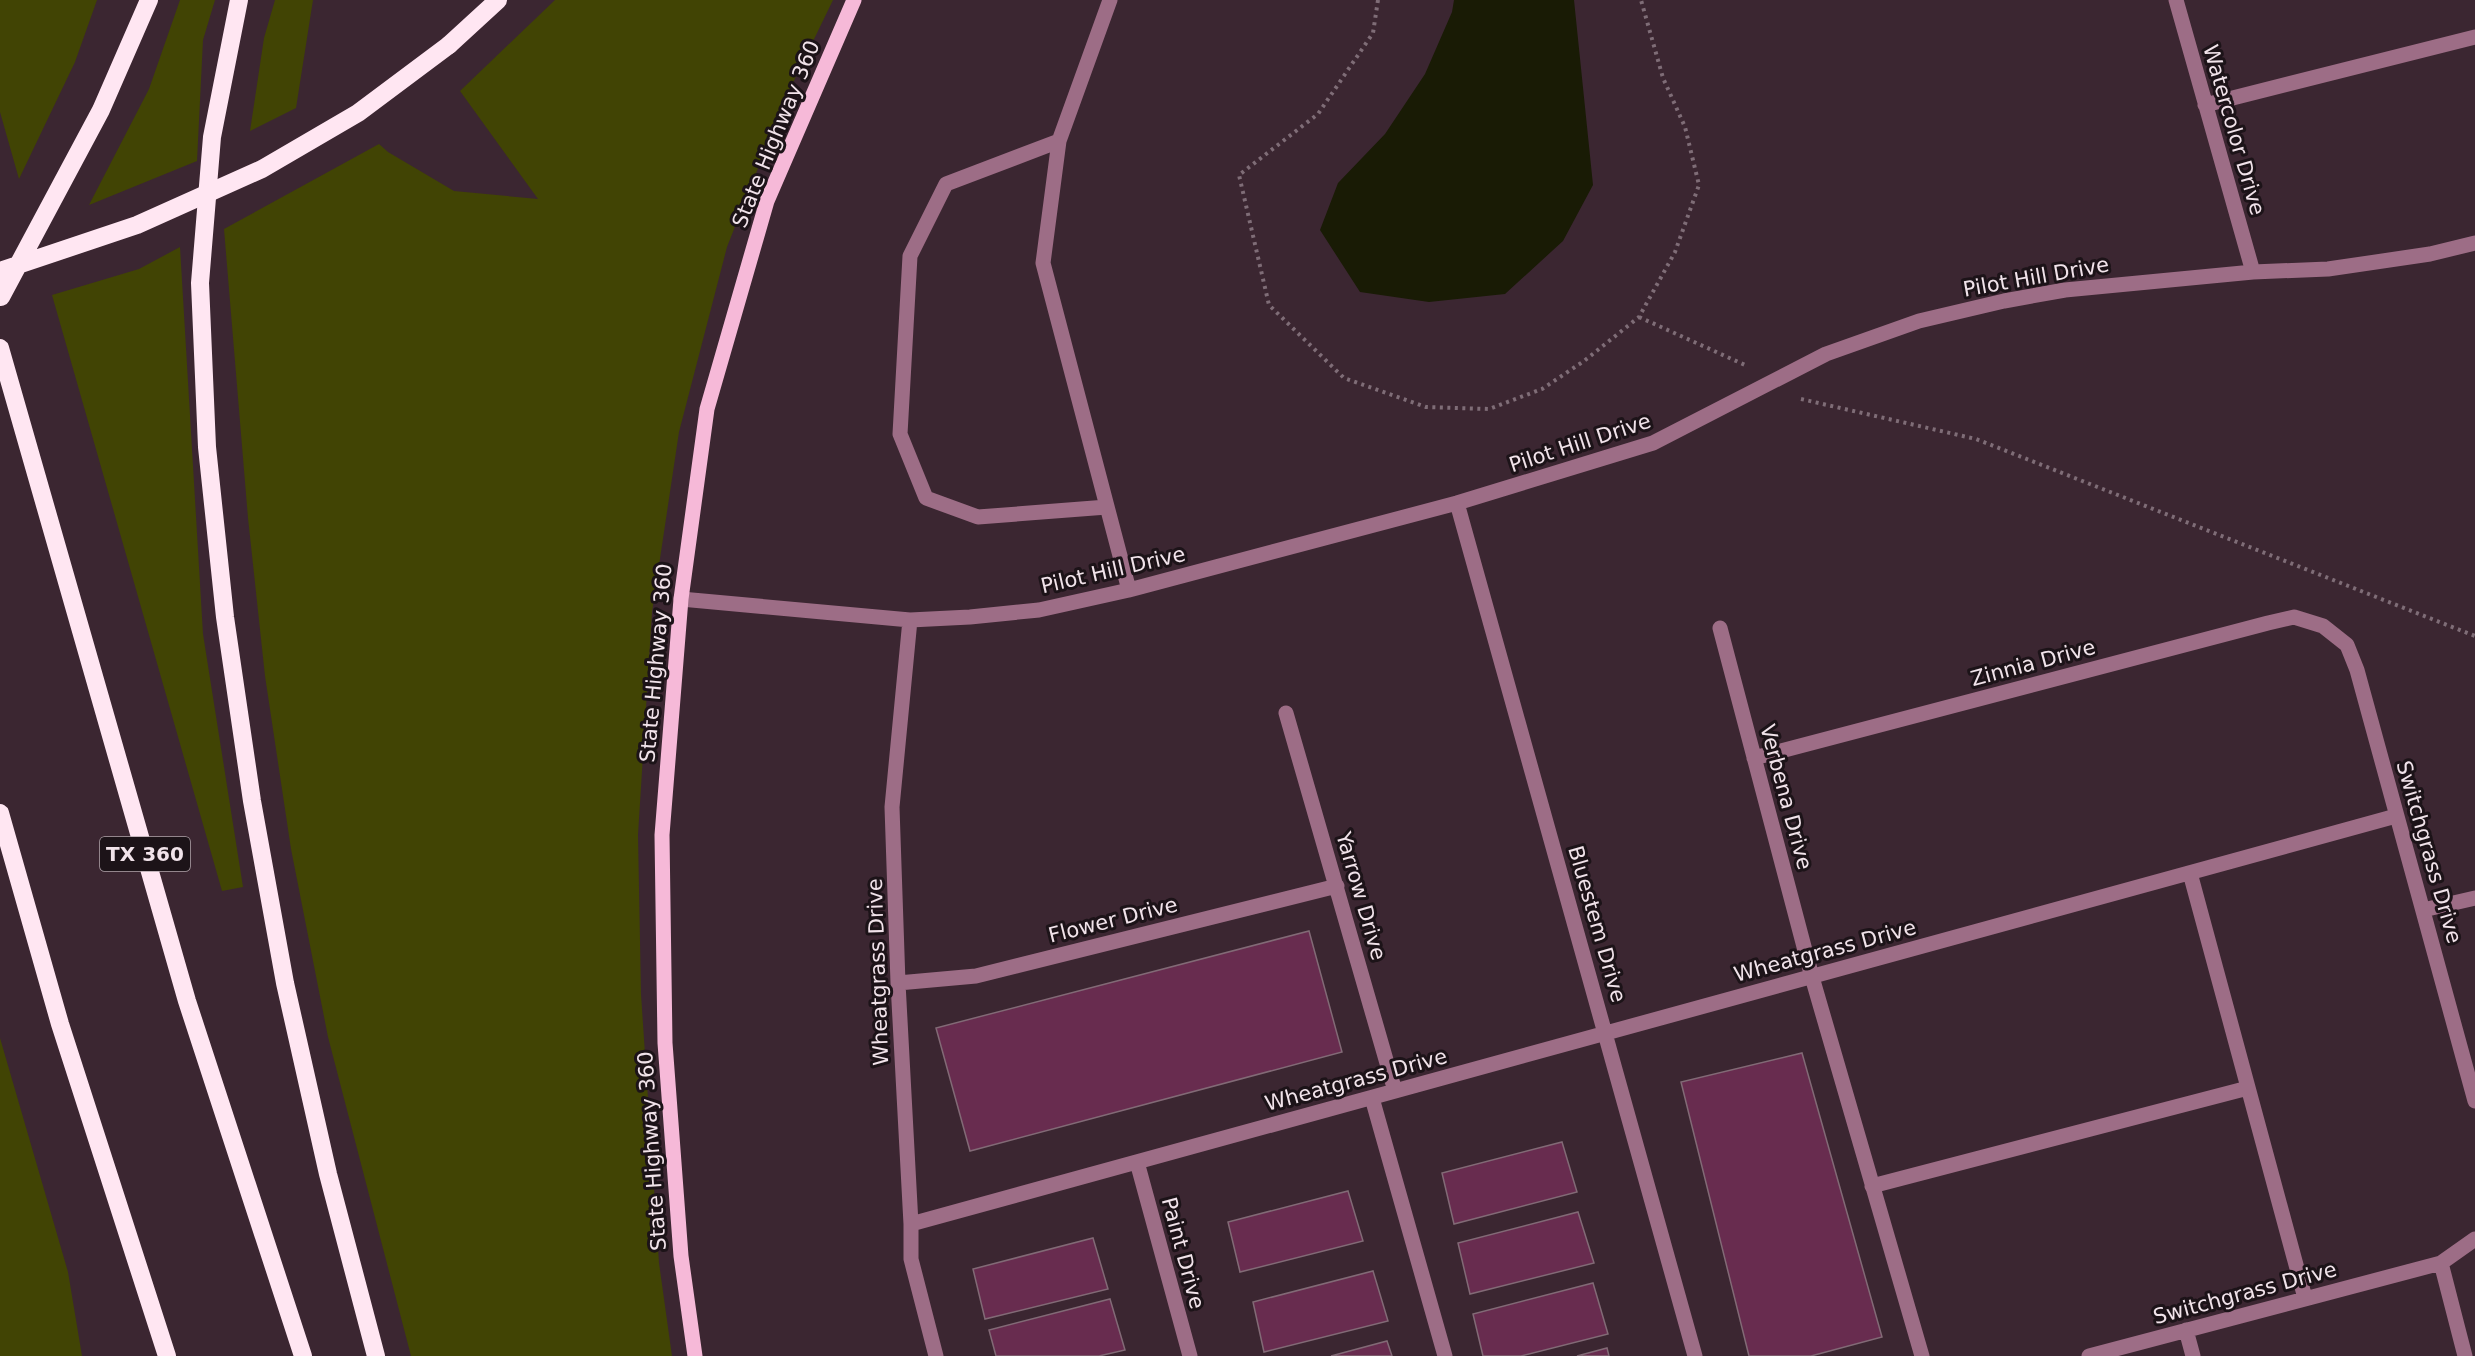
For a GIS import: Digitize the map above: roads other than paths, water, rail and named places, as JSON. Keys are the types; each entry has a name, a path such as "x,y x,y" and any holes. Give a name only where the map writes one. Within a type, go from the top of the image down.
{"highway":[{"path":"0,298 101,110 149,0"},
{"path":"239,0 212,137 201,283 207,447 225,617 235,686 252,801 285,983 328,1173 376,1356"},
{"path":"0,271 137,225 262,169 358,113 449,45 498,0"},
{"name":"TX 360","path":"0,348 187,1001 303,1356"},
{"path":"0,813 60,1024 167,1356"}],"main road":[{"name":"State Highway 360","path":"695,1356 681,1256 665,1020 662,835 681,599 707,410 766,201 854,0"}],"street":[{"path":"1110,0 1059,141 1042,263 1129,590"},
{"name":"Watercolor Drive","path":"2176,0 2253,272"},
{"path":"2205,105 2475,37"},
{"path":"1059,141 946,184 910,256 900,434 926,498 978,517 1107,507"},
{"name":"Pilot Hill Drive","path":"681,599 910,620 1039,610 1129,590 1457,503 1653,443 1826,354 1919,321 2004,301 2065,290 2253,272 2328,269 2430,254 2475,243"},
{"name":"Bluestem Drive","path":"1457,503 1695,1356"},
{"name":"Zinnia Drive","path":"1754,758 2268,623 2294,617 2323,626"},
{"name":"Wheatgrass Drive","path":"910,620 892,807 898,983 911,1224 2396,816"},
{"name":"Switchgrass Drive","path":"2323,626 2347,645 2357,670 2475,1101"},
{"name":"Verbena Drive","path":"1720,628 1812,977 1922,1356"},
{"name":"Yarrow Drive","path":"1286,713 1395,1091"},
{"path":"2190,873 2305,1298"},
{"name":"Flower Drive","path":"898,983 976,976 1337,886"},
{"path":"2423,910 2475,898"},
{"path":"1872,1186 2248,1088"},
{"path":"1372,1098 1445,1356"},
{"name":"Paint Drive","path":"1137,1162 1190,1356"},
{"path":"911,1224 911,1259 936,1356"},
{"name":"Switchgrass Drive","path":"2089,1356 2441,1263 2475,1239"},
{"path":"2441,1263 2467,1351"},
{"path":"2186,1330 2193,1356"}]}
